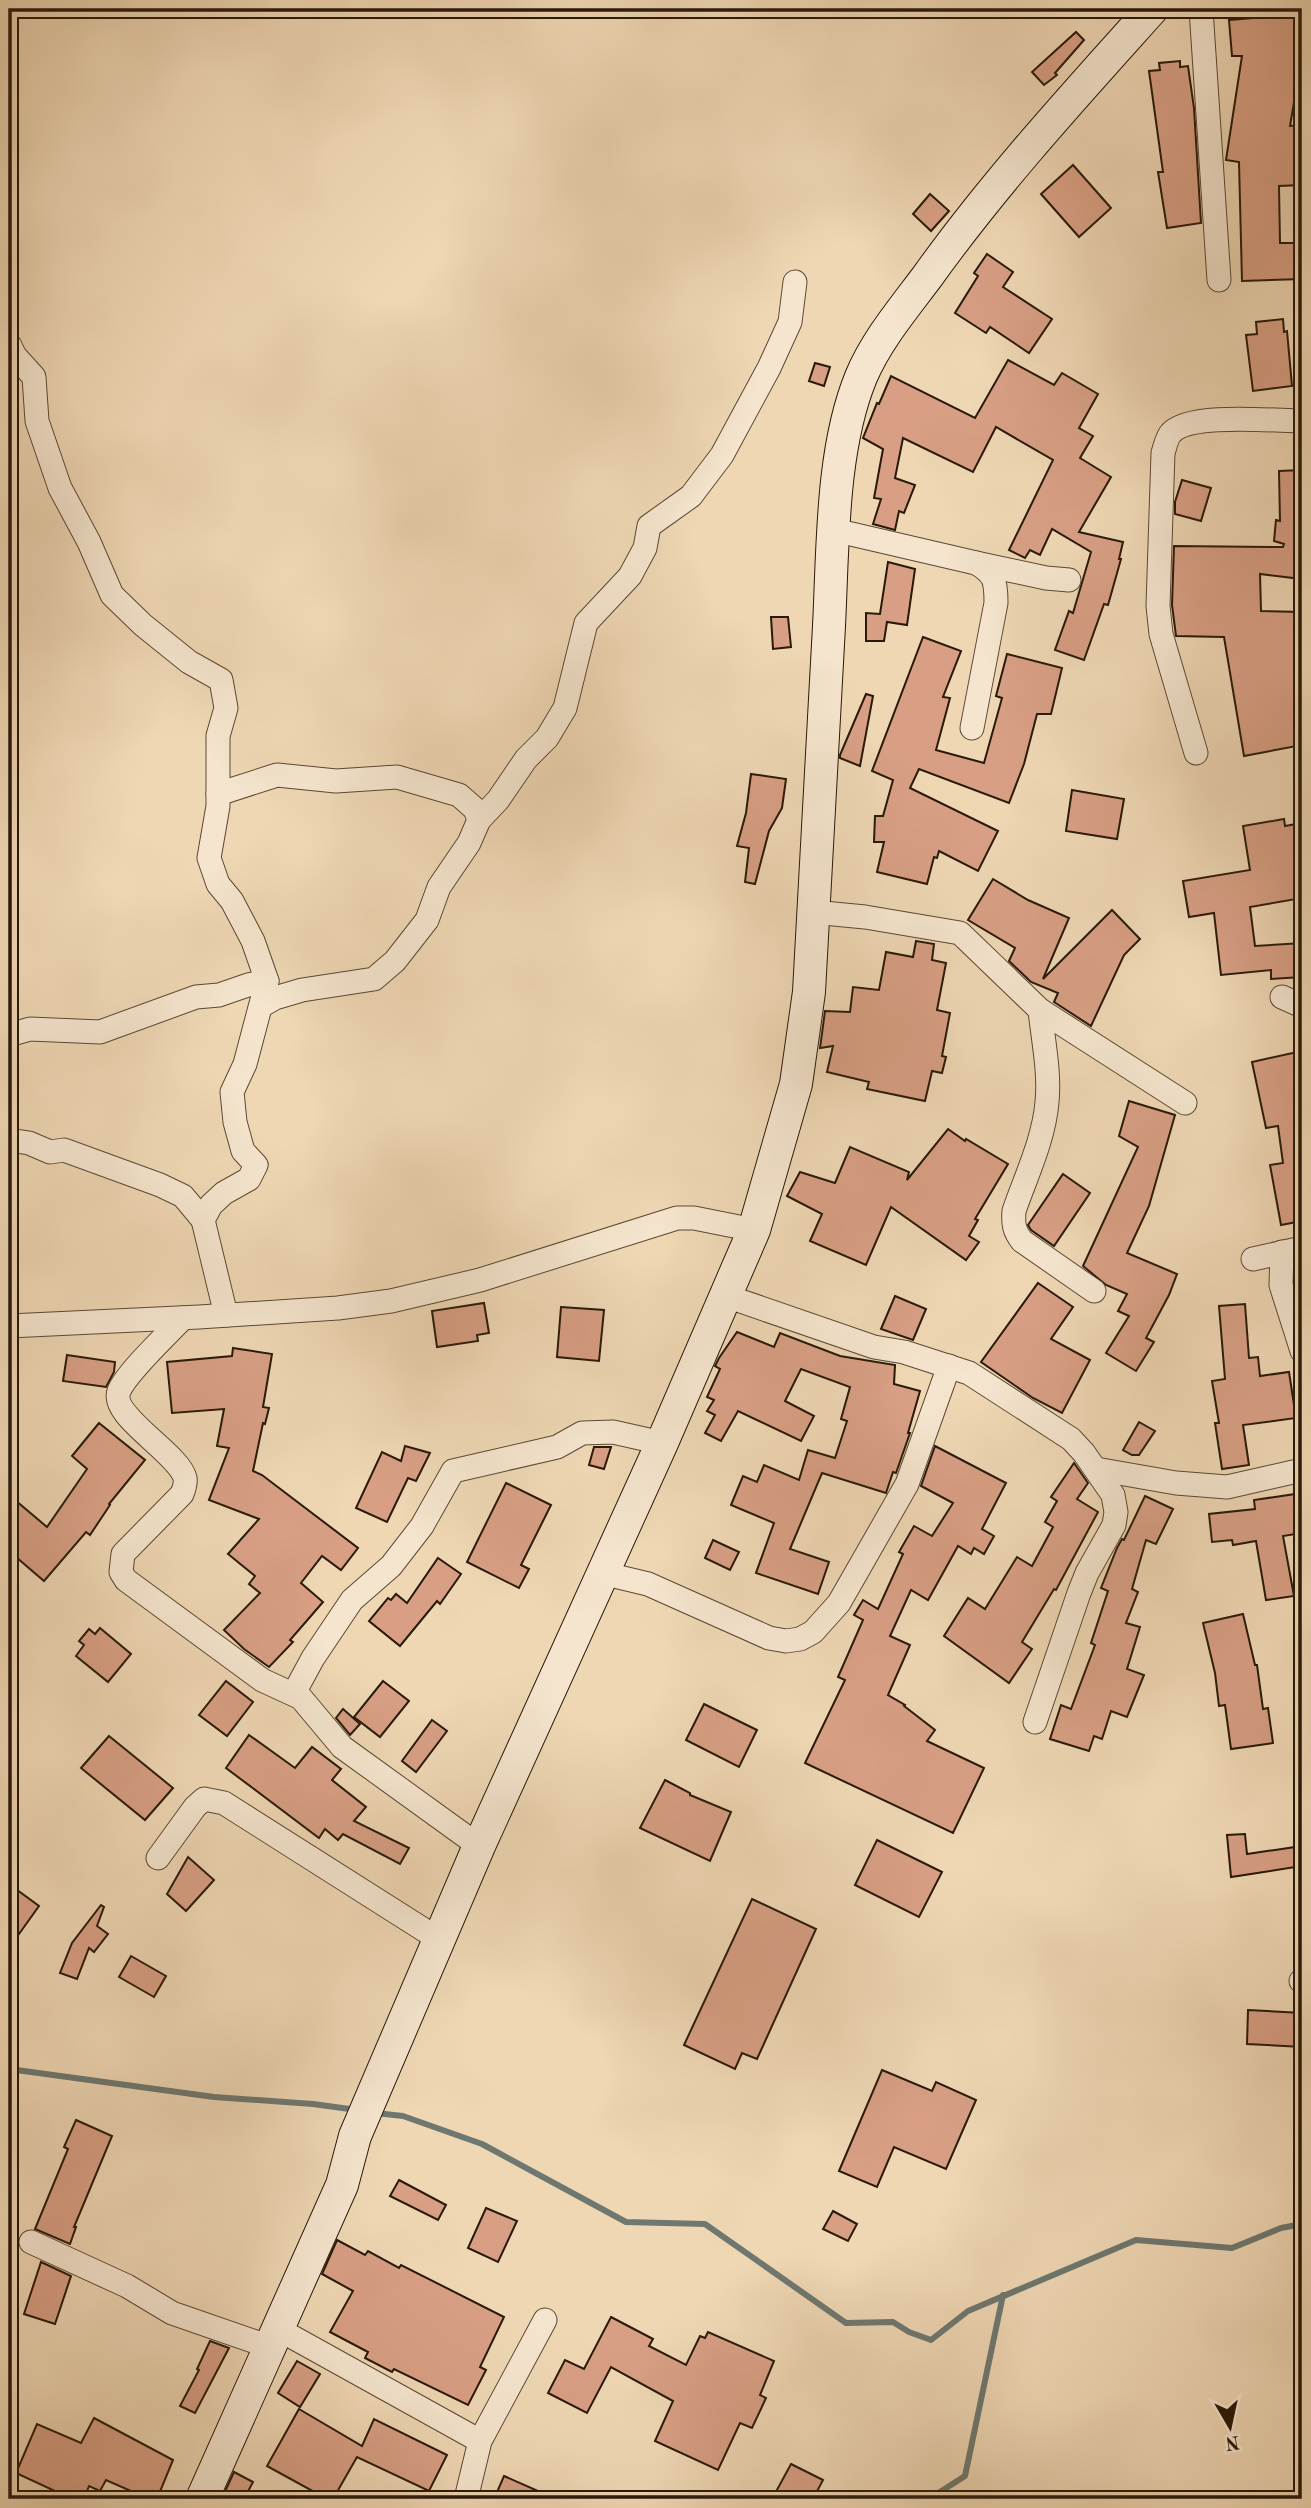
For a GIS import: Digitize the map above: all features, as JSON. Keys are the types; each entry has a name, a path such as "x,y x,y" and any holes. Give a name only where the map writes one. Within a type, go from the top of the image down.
{"main road":[{"path":"202,2499 342,2185 355,2136 479,1846 662,1443 754,1230 796,1084 808,1003 834,530 842,446 851,405 862,376 880,342 956,236 1057,115 1152,9"}],"street":[{"path":"1201,9 1219,280"},
{"path":"261,1006 275,998 303,990 374,979 395,961 427,920 439,887 470,843 479,820 498,800 526,760 547,738 565,708 586,623 630,576 645,548 649,526 691,496 722,455 769,368 790,322 795,282"},
{"path":"9,344 15,356 34,377 37,421 60,488 89,542 112,595 143,625 190,662 221,680 226,708 218,736 218,794 209,858 218,884 232,901 253,941 267,981 245,1064 232,1092 234,1122 243,1151 256,1165 249,1179 224,1193 211,1205 203,1220"},
{"path":"1196,753 1161,634 1158,606 1163,453 1171,433 1186,424 1210,420 1302,421"},
{"path":"834,530 1046,578 1069,580"},
{"path":"972,728 996,603 996,584 988,570 976,563"},
{"path":"218,794 277,775 336,781 397,777 459,795 475,809 479,820"},
{"path":"813,912 865,917 960,933 1040,1010 1185,1102"},
{"path":"9,1035 30,1029 100,1032 196,997 219,995 267,981"},
{"path":"1040,1010 1047,1073 1047,1102 1043,1126 1014,1211 1013,1223 1022,1241 1094,1292"},
{"path":"9,1140 29,1143 50,1152 64,1150 183,1196 203,1220 226,1315"},
{"path":"9,1326 338,1308 391,1301 480,1280 677,1217 754,1230"},
{"path":"1252,1259 1292,1250"},
{"path":"1292,1250 1281,1285 1302,1351"},
{"path":"726,1296 874,1347 904,1352 969,1373 1071,1439 1096,1469 1112,1495 1116,1512 1114,1525 1087,1573 1035,1723"},
{"path":"183,1318 130,1376 119,1392 118,1403 127,1415 181,1469 186,1481 182,1494 123,1555 121,1572 126,1580 262,1680 301,1698 342,1746 479,1846"},
{"path":"602,1573 648,1584 769,1638 786,1641 800,1639 814,1632 839,1603 906,1484 950,1366"},
{"path":"294,1693 313,1658 352,1600 391,1566 422,1526 453,1471 557,1447 582,1433 613,1432 662,1443"},
{"path":"1096,1469 1176,1483 1227,1487 1302,1470"},
{"path":"159,1858 195,1807 204,1799 214,1799 224,1802 294,1845 440,1940"},
{"path":"31,2242 127,2286 172,2313 274,2338 480,2441"},
{"path":"466,2499 480,2441 545,2320"}],"building":[{"path":"1302,9 1302,55 1290,126 1302,125 1302,185 1279,186 1280,243 1302,243 1302,279 1242,281 1239,162 1226,160 1242,56 1232,56 1229,20 1252,18 1252,12"},
{"path":"1076,32 1084,40 1055,73 1057,75 1044,85 1032,72"},
{"path":"1180,61 1180,67 1188,66 1194,108 1201,223 1167,228 1158,172 1163,172 1149,71 1160,70 1159,63"},
{"path":"1073,165 1111,208 1079,237 1041,194"},
{"path":"930,194 949,211 931,231 913,214"},
{"path":"987,254 1013,272 1003,287 1052,319 1029,353 990,327 986,333 955,313 978,276 974,273"},
{"path":"1283,319 1284,332 1287,331 1292,386 1253,391 1246,335 1257,334 1256,322"},
{"path":"1008,360 1054,385 1062,373 1098,394 1079,428 1093,436 1080,458 1111,477 1079,532 1123,542 1108,605 1104,604 1084,660 1055,650 1069,611 1073,613 1091,552 1052,529 1040,555 1030,550 1025,558 1009,550 1053,460 996,427 973,472 903,438 895,478 915,485 904,513 899,511 895,530 873,524 881,499 874,498 883,449 863,438 891,376 975,418"},
{"path":"815,363 830,367 824,386 809,381"},
{"path":"1302,470 1302,579 1260,574 1261,611 1302,612 1302,745 1244,756 1224,637 1176,636 1172,605 1174,546 1283,547 1284,544 1274,541 1276,520 1280,521 1279,471"},
{"path":"1182,480 1211,488 1201,521 1175,514 1175,502"},
{"path":"888,562 915,569 907,625 887,622 884,641 866,641 866,613 880,614"},
{"path":"771,617 788,617 791,647 773,649"},
{"path":"923,637 961,651 943,697 950,698 936,750 984,763 1002,698 996,696 1007,654 1062,668 1051,714 1037,714 1024,764 1009,803 919,769 910,788 998,831 978,871 939,851 937,858 934,857 927,884 877,872 884,842 874,842 875,816 883,816 893,780 872,771"},
{"path":"866,694 873,696 860,766 840,758 840,755"},
{"path":"751,774 786,779 782,808 769,831 755,884 745,882 749,848 737,846 746,813"},
{"path":"1072,790 1124,799 1117,839 1066,831"},
{"path":"1284,819 1285,826 1302,823 1302,898 1250,907 1255,946 1302,943 1302,977 1271,979 1271,970 1221,975 1214,913 1189,917 1183,881 1250,870 1243,826"},
{"path":"993,879 1028,900 1069,918 1043,979 1112,910 1140,939 1124,955 1091,1026 1054,1002 1058,993 1031,982 1009,961 1015,948 968,920"},
{"path":"916,941 934,944 932,960 946,963 937,1010 950,1013 942,1056 946,1057 942,1073 932,1071 925,1101 867,1089 869,1082 827,1072 833,1046 820,1048 825,1011 850,1012 853,987 879,990 886,952 913,957"},
{"path":"1302,1051 1302,1100 1296,1100 1295,1105 1302,1143 1302,1221 1281,1225 1270,1165 1283,1163 1278,1126 1266,1128 1252,1062"},
{"path":"1129,1101 1175,1115 1149,1206 1127,1253 1177,1274 1146,1338 1154,1342 1136,1371 1106,1353 1129,1316 1118,1311 1127,1294 1106,1285 1083,1266 1138,1147 1119,1136"},
{"path":"948,1129 1008,1164 975,1219 978,1220 969,1236 979,1242 966,1260 891,1207 866,1265 810,1241 822,1214 787,1196 800,1172 835,1183 850,1147 909,1172 907,1180"},
{"path":"1063,1174 1090,1193 1054,1246 1028,1225"},
{"path":"1038,1283 1073,1307 1051,1339 1090,1360 1062,1413 1033,1398 981,1362"},
{"path":"895,1296 926,1309 913,1340 881,1329"},
{"path":"484,1303 489,1333 477,1335 478,1341 437,1347 432,1311"},
{"path":"1245,1304 1249,1358 1258,1357 1260,1376 1289,1372 1296,1418 1243,1425 1249,1465 1222,1469 1215,1423 1219,1423 1212,1381 1225,1379 1219,1306"},
{"path":"561,1307 604,1310 599,1361 557,1357"},
{"path":"737,1332 774,1347 780,1333 840,1356 895,1365 894,1384 920,1391 910,1433 886,1493 822,1473 790,1549 829,1562 818,1594 756,1573 774,1523 731,1505 743,1476 757,1482 764,1465 799,1480 808,1450 835,1458 847,1421 841,1419 850,1387 801,1369 785,1401 814,1416 801,1441 738,1411 721,1441 705,1433 715,1415 707,1411 714,1400 707,1397 720,1369 715,1366"},
{"path":"233,1348 272,1354 263,1407 269,1408 265,1424 263,1423 253,1471 358,1548 341,1570 322,1556 301,1583 323,1602 290,1640 293,1642 269,1667 224,1630 260,1593 249,1584 255,1576 228,1554 259,1519 209,1500 229,1448 217,1446 224,1409 172,1413 167,1362 232,1356"},
{"path":"67,1355 115,1362 114,1372 106,1387 63,1381"},
{"path":"1139,1422 1155,1431 1139,1455 1132,1455 1123,1450"},
{"path":"99,1423 145,1460 109,1504 90,1535 86,1532 44,1581 9,1551 9,1495 47,1527 87,1469 72,1456"},
{"path":"405,1446 430,1453 416,1481 408,1478 387,1522 356,1508 382,1452 401,1461"},
{"path":"935,1446 1006,1483 982,1529 994,1536 984,1554 974,1548 971,1554 958,1546 928,1600 911,1590 890,1636 910,1645 888,1695 905,1705 935,1730 927,1741 984,1768 953,1833 805,1763 845,1680 838,1677 863,1620 854,1615 863,1600 878,1609 903,1554 899,1552 914,1526 932,1536 953,1503 921,1486"},
{"path":"594,1447 611,1447 604,1469 589,1465"},
{"path":"1074,1463 1088,1483 1077,1499 1098,1512 1056,1590 1054,1589 1022,1642 1032,1649 1009,1683 944,1636 968,1598 985,1609 1017,1557 1032,1566 1053,1527 1045,1522 1057,1501 1051,1497"},
{"path":"506,1483 551,1505 521,1565 529,1569 519,1588 467,1562"},
{"path":"1302,1493 1302,1533 1283,1536 1294,1596 1266,1600 1256,1541 1233,1545 1232,1540 1212,1542 1209,1514 1255,1509 1254,1500"},
{"path":"1145,1496 1173,1509 1156,1544 1146,1540 1132,1589 1138,1592 1126,1623 1140,1627 1127,1669 1144,1675 1127,1717 1111,1711 1102,1739 1094,1736 1089,1751 1050,1739 1061,1705 1071,1709 1095,1645 1091,1643 1108,1591 1101,1588 1117,1548 1122,1539 1124,1540"},
{"path":"713,1540 739,1552 730,1570 705,1558"},
{"path":"438,1558 461,1574 440,1604 437,1601 400,1646 369,1621 388,1598 391,1600 396,1594 407,1603"},
{"path":"1243,1614 1257,1665 1263,1709 1268,1708 1273,1743 1231,1749 1225,1705 1219,1706 1215,1673 1203,1623"},
{"path":"100,1628 131,1654 108,1682 76,1656 84,1645 79,1641 89,1629 95,1634"},
{"path":"226,1681 253,1702 227,1736 199,1715"},
{"path":"383,1681 409,1701 380,1737 354,1717"},
{"path":"704,1704 757,1730 739,1767 686,1740"},
{"path":"343,1709 360,1724 350,1735 336,1718"},
{"path":"432,1720 447,1731 416,1772 402,1761"},
{"path":"249,1735 295,1768 312,1747 341,1769 332,1780 366,1807 354,1821 409,1848 400,1864 343,1834 338,1840 325,1829 319,1838 226,1768"},
{"path":"109,1736 173,1788 145,1820 81,1768"},
{"path":"665,1780 690,1795 731,1812 710,1861 640,1828"},
{"path":"1245,1834 1247,1854 1302,1846 1302,1866 1231,1877 1227,1835"},
{"path":"877,1840 942,1872 919,1917 855,1885"},
{"path":"188,1857 214,1880 186,1911 167,1894"},
{"path":"9,1884 39,1906 9,1948"},
{"path":"752,1899 816,1929 757,2059 742,2053 735,2069 684,2045"},
{"path":"101,1905 104,1907 97,1926 108,1934 94,1952 89,1948 77,1979 60,1973 72,1943"},
{"path":"131,1956 166,1976 154,1997 119,1977"},
{"path":"1248,2010 1302,2013 1302,2047 1247,2044"},
{"path":"882,2070 932,2091 936,2082 976,2100 946,2169 894,2147 877,2187 839,2171"},
{"path":"76,2120 112,2136 74,2227 70,2244 35,2229 68,2149 64,2147"},
{"path":"399,2180 446,2205 438,2220 390,2196"},
{"path":"486,2208 517,2221 498,2262 468,2248"},
{"path":"833,2211 857,2224 848,2241 823,2229"},
{"path":"337,2240 365,2255 368,2251 399,2268 401,2265 504,2317 480,2367 486,2370 468,2405 365,2358 368,2352 330,2332 353,2291 322,2274"},
{"path":"41,2262 71,2276 55,2324 24,2314"},
{"path":"611,2317 653,2339 649,2346 686,2365 700,2336 705,2338 708,2332 774,2361 760,2395 766,2398 752,2428 740,2423 718,2470 655,2441 673,2401 611,2367 587,2413 548,2393 565,2360 584,2369"},
{"path":"210,2341 229,2348 195,2413 180,2406 199,2370 197,2369"},
{"path":"297,2361 320,2374 300,2407 278,2393"},
{"path":"299,2409 362,2446 374,2419 447,2455 429,2491 357,2457 333,2499 327,2499 267,2466"},
{"path":"94,2418 173,2460 157,2499 149,2499 106,2480 100,2491 89,2486 84,2499 72,2499 16,2473 37,2424 81,2443"},
{"path":"791,2464 823,2480 813,2499 772,2499"},
{"path":"234,2472 253,2482 244,2499 223,2496"},
{"path":"504,2476 556,2499 494,2499"}],"waterway":[{"path":"9,2069 214,2097 357,2110"},
{"path":"375,2113 403,2116 482,2144 626,2222 705,2224 846,2323 893,2322 909,2332 931,2340 968,2311 1136,2240 1232,2248 1281,2228 1302,2224"},
{"path":"929,2499 965,2476 1003,2295"}]}
